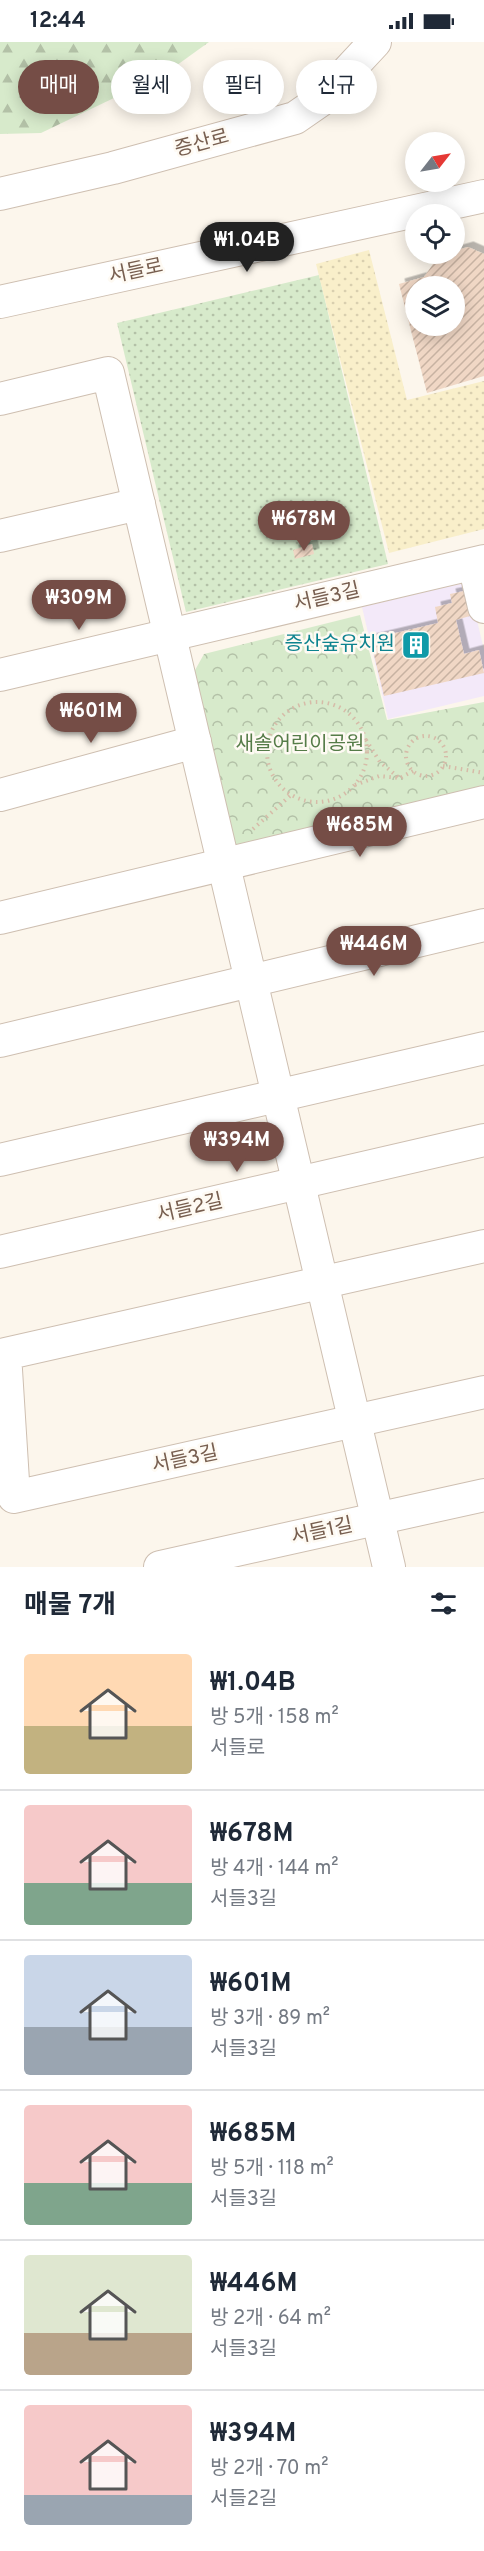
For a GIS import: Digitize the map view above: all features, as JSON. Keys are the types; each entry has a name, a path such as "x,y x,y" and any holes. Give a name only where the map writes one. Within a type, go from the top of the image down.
{"street":[{"name":"증산로","path":"0,194 113,168 295,118 310,110 375,42"},
{"name":"서들로","path":"0,302 484,196"},
{"path":"0,399 108,374 389,1567"},
{"path":"0,536 139,504"},
{"path":"479,563 484,606"},
{"name":"서들3길","path":"0,675 479,563"},
{"path":"0,795 195,742"},
{"path":"0,918 484,802"},
{"path":"0,1041 484,925"},
{"path":"0,1160 484,1048"},
{"name":"서들2길","path":"0,1252 484,1140"},
{"path":"323,1284 484,1246"},
{"name":"서들3길","path":"323,1284 4,1354 14,1497 484,1392"},
{"name":"서들1길","path":"160,1567 484,1495"}],"path":[{"path":"400,778 380,762 356,721 343,710 328,704 305,704 284,714 273,727 268,741 267,757 271,772 279,786 291,795 308,802 325,802 341,796 355,785 379,776 400,778 413,771"},
{"path":"355,785 363,770 367,753 364,736"},
{"path":"422,736 434,737 444,746 446,760 443,766 433,775 426,776 413,771 408,766 406,753 411,742 422,736"},
{"path":"443,766 484,773"},
{"path":"251,831 291,795"}],"shaded area":[{"path":"468,582 484,650 484,696 388,719 362,607"}],"green space":[{"path":"0,42 209,42 184,60 111,60 111,99 99,105 99,60 18,60 18,114 81,114 41,133 0,134"},
{"path":"319,275 388,564 186,612 117,323"},
{"name":"새솔어린이공원","path":"360,615 387,720 484,702 484,794 245,851 235,845 194,672 204,654"}],"sand":[{"path":"369,250 407,400 484,381 484,529 389,553 316,264"}],"building":[{"path":"465,248 484,254 484,376 427,393 412,336 465,336 465,276 425,276 433,264 465,264"},
{"path":"405,282 405,307 399,284"},
{"path":"312,544 314,554 295,559 293,550"},
{"name":"증산숲유치원","path":"464,591 470,616 456,620 464,654 479,650 484,673 384,696 370,639 438,623 435,607 452,603 450,594"}],"place":[{"name":"증산숲유치원","path":"416,645"}]}
